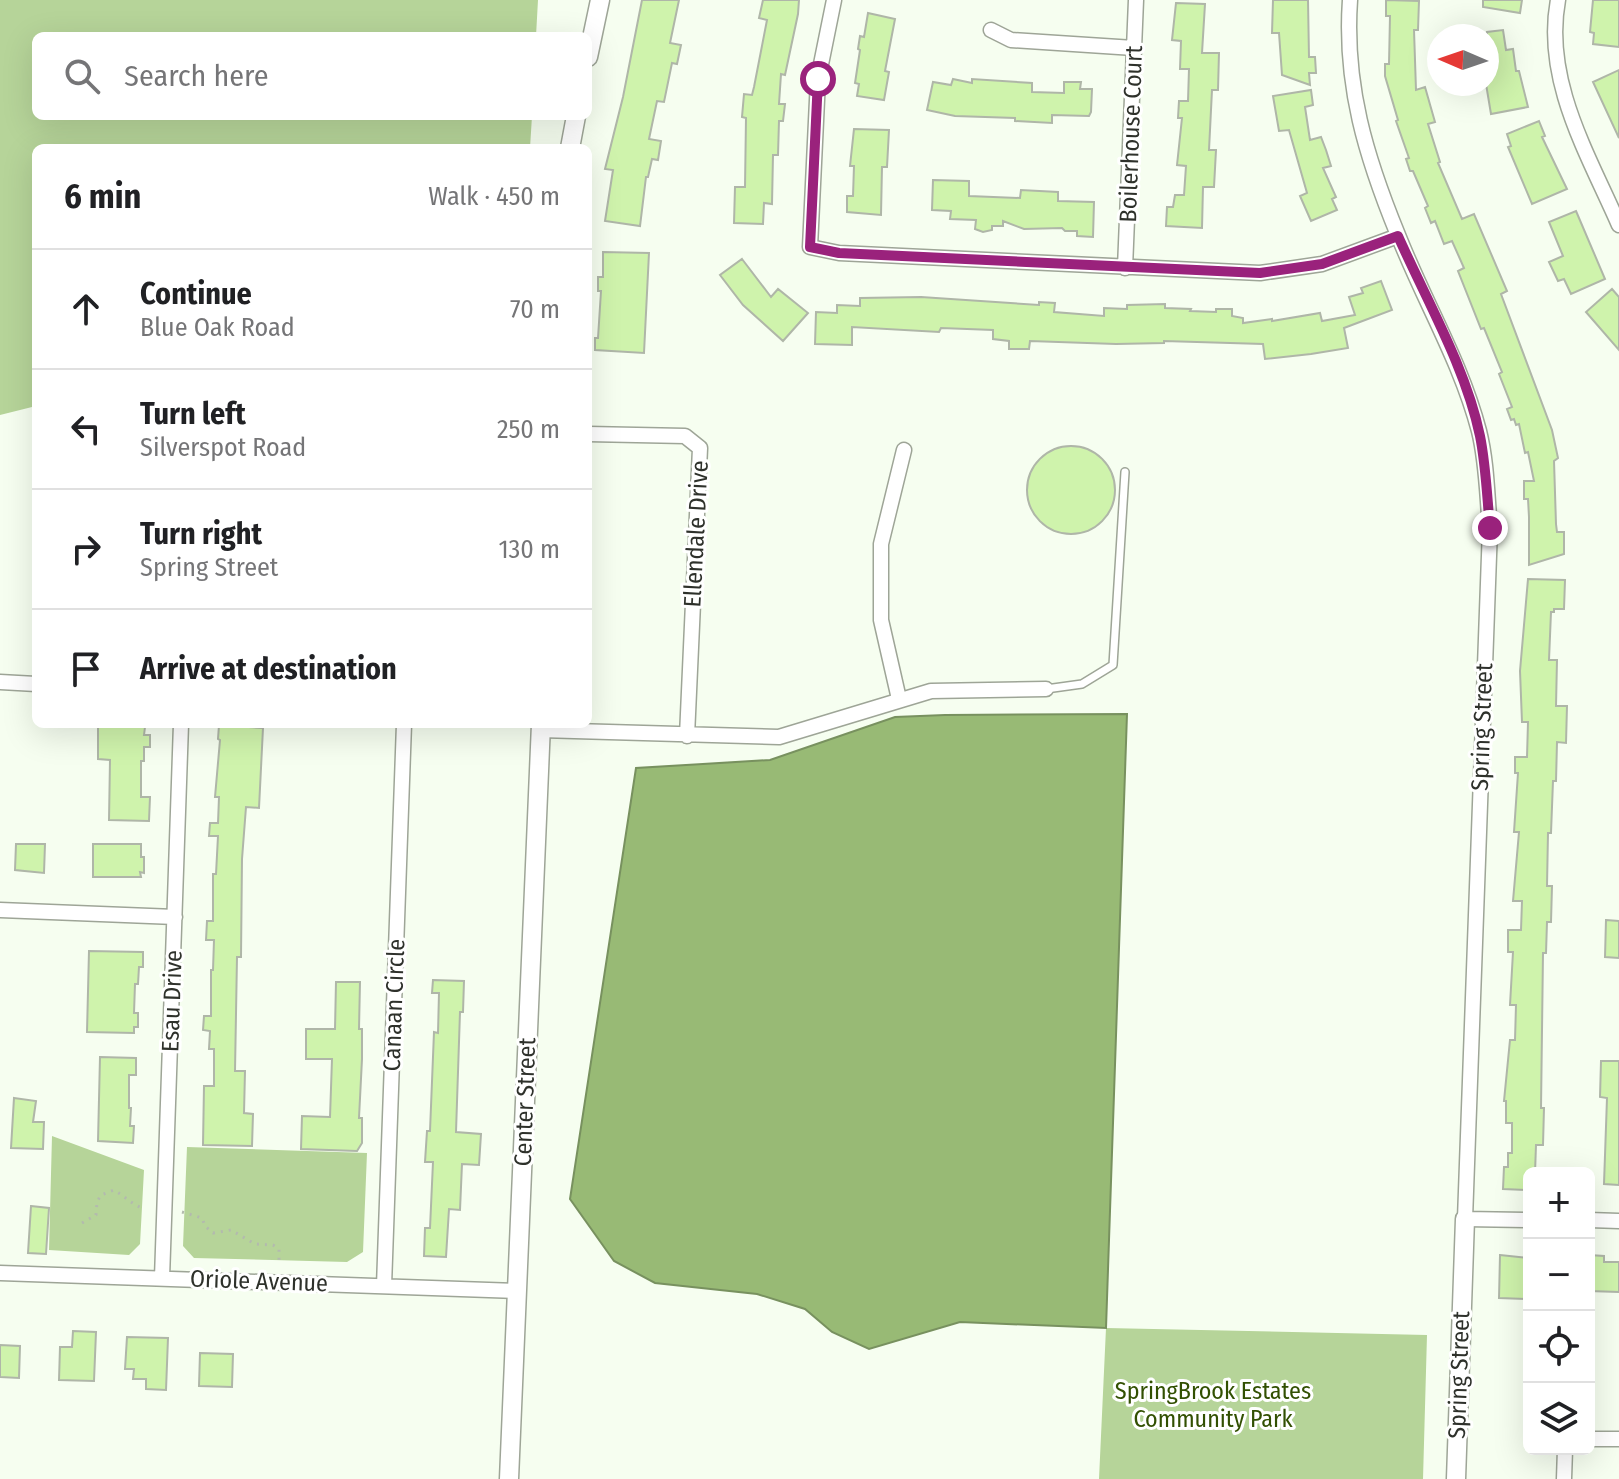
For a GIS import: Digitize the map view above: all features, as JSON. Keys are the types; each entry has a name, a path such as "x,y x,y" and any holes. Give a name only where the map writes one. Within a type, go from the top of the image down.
{"street":[{"path":"592,38 600,0"},
{"path":"834,0 818,79 810,247 839,253 1260,273 1322,264 1398,236"},
{"name":"Boilerhouse Court","path":"1125,268 1136,0"},
{"name":"Spring Street","path":"1350,0 1349,50 1353,100 1398,236 1469,399 1485,464 1490,528 1456,1479"},
{"path":"1558,0 1555,54 1564,99 1619,225"},
{"path":"991,30 1011,40 1134,48"},
{"path":"571,144 575,120"},
{"name":"Ellendale Drive","path":"592,434 685,436 700,448 687,736"},
{"path":"899,699 881,620 881,544 904,450"},
{"path":"0,682 32,684"},
{"path":"556,728 687,736 779,737 931,691 1046,689"},
{"name":"Esau Drive","path":"162,1278 181,728"},
{"name":"Canaan Circle","path":"384,1286 404,728"},
{"name":"Center Street","path":"509,1479 540,728"},
{"path":"0,910 175,917"},
{"path":"1465,1219 1523,1220"},
{"path":"1595,1220 1619,1221"},
{"name":"Oriole Avenue","path":"0,1273 518,1291"},
{"path":"1595,1439 1619,1439"},
{"path":"1564,1479 1565,1455"}],"lane":[{"path":"1046,689 1082,684 1113,665 1125,472"}],"path":[{"path":"82,1223 96,1215 101,1195 114,1190 132,1205 145,1209"},
{"path":"182,1212 202,1218 213,1233 231,1230 255,1244 273,1245 279,1249 279,1263"}],"green space":[{"path":"0,0 538,0 536,32 32,32 32,120 532,120 530,144 32,144 32,407 0,415"},
{"path":"52,1136 144,1170 140,1244 129,1255 49,1250"},
{"path":"187,1147 367,1153 363,1252 347,1262 194,1258 183,1246"},
{"name":"SpringBrook Estates Community Park","path":"1106,1328 1427,1335 1423,1479 1099,1479"}],"shaded area":[{"path":"1127,714 1106,1328 960,1322 869,1349 832,1332 805,1309 757,1294 655,1283 614,1261 570,1199 636,768 770,760 895,717"}],"building":[{"path":"642,0 679,0 670,43 681,45 677,64 672,63 664,102 657,101 649,139 661,141 658,160 652,159 646,177 640,226 605,221 613,170 605,169"},
{"path":"763,0 799,0 798,14 785,75 781,74 779,104 785,104 783,121 779,121 778,155 773,155 772,204 764,203 763,224 734,223 735,187 745,187 744,94 752,95 754,87 767,20 759,18"},
{"path":"1273,0 1308,0 1309,57 1315,57 1316,73 1309,73 1310,85 1282,75 1279,33 1272,33"},
{"path":"1386,0 1419,1 1418,30 1414,30 1416,90 1425,87 1435,122 1428,124 1438,163 1462,219 1474,214 1507,291 1501,294 1552,430 1558,458 1554,461 1556,524 1557,532 1564,532 1564,554 1529,565 1528,499 1524,499 1524,481 1534,481 1528,452 1525,453 1519,424 1511,420 1507,409 1512,407 1499,374 1502,372 1458,271 1464,268 1452,241 1444,244 1435,221 1431,223 1425,208 1428,206 1406,159 1409,158 1385,76 1385,64 1389,64 1390,16 1386,16"},
{"path":"1483,0 1522,0 1520,13 1483,7"},
{"path":"1593,0 1619,0 1619,47 1593,44 1594,33 1590,32"},
{"path":"1176,3 1205,4 1202,53 1219,53 1218,90 1212,90 1209,150 1216,150 1214,187 1203,187 1202,228 1166,226 1167,207 1173,207 1175,195 1184,195 1186,166 1177,165 1182,118 1178,118 1179,101 1188,101 1189,69 1180,69 1181,41 1172,40"},
{"path":"868,13 895,19 885,71 889,72 884,100 857,96 858,49 860,36 864,37"},
{"path":"1499,30 1503,30 1506,50 1513,49 1516,71 1519,71 1528,107 1491,114 1488,96 1499,96"},
{"path":"1619,70 1619,138 1593,82"},
{"path":"953,79 972,83 972,79 1032,83 1032,92 1064,93 1064,82 1081,82 1080,89 1092,89 1091,112 1089,116 1052,115 1052,123 955,116 927,110 933,82 951,85"},
{"path":"1311,90 1313,105 1305,107 1310,140 1321,137 1331,166 1323,168 1336,197 1332,199 1337,210 1311,221 1300,196 1307,193 1289,130 1279,131 1273,96"},
{"path":"1539,121 1545,136 1542,137 1567,189 1532,204 1508,147 1511,146 1507,134"},
{"path":"854,129 889,130 887,167 882,167 881,215 847,212 847,196 853,196 854,166 850,166"},
{"path":"933,180 969,181 969,196 1020,198 1021,190 1058,192 1058,201 1094,202 1093,237 1077,236 1077,231 1062,228 1024,229 1003,221 1003,226 992,226 992,230 983,232 975,229 976,220 950,219 951,211 932,210"},
{"path":"1576,211 1605,279 1571,294 1564,279 1558,281 1549,262 1563,256 1549,222"},
{"path":"603,252 649,253 644,353 595,350 601,291 598,291 598,277 603,277"},
{"path":"742,259 771,297 778,289 808,313 783,341 743,305 720,275"},
{"path":"1381,281 1392,310 1344,328 1348,348 1311,354 1265,359 1263,344 1164,341 1116,344 1030,341 1029,349 1009,349 1009,341 993,339 993,330 941,328 939,332 852,327 852,345 815,344 816,312 837,313 837,305 860,306 860,298 921,297 1039,305 1039,302 1055,303 1054,312 1104,316 1104,308 1127,309 1127,305 1165,304 1165,308 1190,311 1232,309 1232,316 1243,318 1243,323 1320,313 1322,321 1355,315 1349,297 1363,293 1361,288"},
{"path":"1612,289 1619,297 1619,350 1586,312"},
{"path":"1071,446 1096,453 1108,465 1115,490 1108,515 1096,527 1071,534 1046,527 1034,515 1027,490 1034,465 1046,453"},
{"path":"1528,579 1565,580 1564,609 1551,612 1549,660 1557,660 1556,706 1567,706 1566,743 1557,742 1551,833 1548,833 1547,886 1552,886 1551,922 1547,922 1546,953 1543,953 1543,1145 1536,1145 1535,1167 1523,1167 1523,1190 1503,1189 1504,1167 1508,1167 1508,1153 1512,1153 1512,1123 1506,1123 1504,1101 1510,1040 1515,1040 1516,1005 1510,1005 1513,952 1508,952 1508,930 1521,930 1522,901 1513,901 1519,832 1514,832 1518,773 1515,773 1515,757 1527,757 1528,722 1522,722 1520,671"},
{"path":"98,728 145,728 144,735 150,735 150,747 144,747 144,761 141,761 141,797 150,797 149,821 109,820 110,760 98,759"},
{"path":"219,728 263,728 259,808 246,807 241,957 237,957 235,1071 245,1071 244,1113 253,1114 252,1146 203,1145 204,1086 214,1086 214,1049 209,1049 210,1031 203,1030 204,1016 211,1016 214,940 206,940 207,921 213,921 213,874 216,874 218,836 209,836 210,823 218,823 219,797 215,797"},
{"path":"16,844 45,844 44,873 15,870"},
{"path":"93,844 141,844 144,873 140,872 141,877 93,877"},
{"path":"1606,920 1619,921 1619,958 1605,957"},
{"path":"89,951 143,952 143,967 139,967 138,984 135,984 134,1013 138,1013 138,1027 134,1027 134,1033 87,1032"},
{"path":"433,980 464,981 456,1132 481,1134 479,1165 462,1164 460,1210 449,1209 446,1257 424,1256 425,1228 430,1228 433,1162 425,1162 427,1131 430,1131 434,1032 438,1033 439,993 432,993"},
{"path":"336,982 360,982 362,1059 359,1118 362,1118 362,1143 357,1151 301,1149 302,1116 330,1117 332,1059 306,1059 306,1029 335,1029"},
{"path":"100,1057 136,1058 136,1075 129,1075 133,1143 98,1141"},
{"path":"1601,1061 1619,1061 1619,1185 1604,1184 1607,1098 1600,1097"},
{"path":"14,1098 36,1101 33,1122 44,1122 43,1149 11,1148"},
{"path":"31,1206 49,1208 46,1254 28,1253"},
{"path":"1500,1255 1523,1257 1523,1299 1499,1298"},
{"path":"1595,1255 1604,1256 1604,1262 1619,1262 1619,1292 1595,1291"},
{"path":"73,1331 96,1332 94,1381 59,1380 60,1347 72,1347"},
{"path":"127,1337 168,1338 166,1390 146,1389 146,1379 133,1379 134,1369 125,1369"},
{"path":"0,1345 20,1346 19,1378 0,1377"},
{"path":"200,1353 233,1354 232,1387 199,1386"}],"route":[{"path":"818,79 810,247 839,253 1260,273 1322,264 1398,236 1469,399 1485,464 1490,528"}]}
